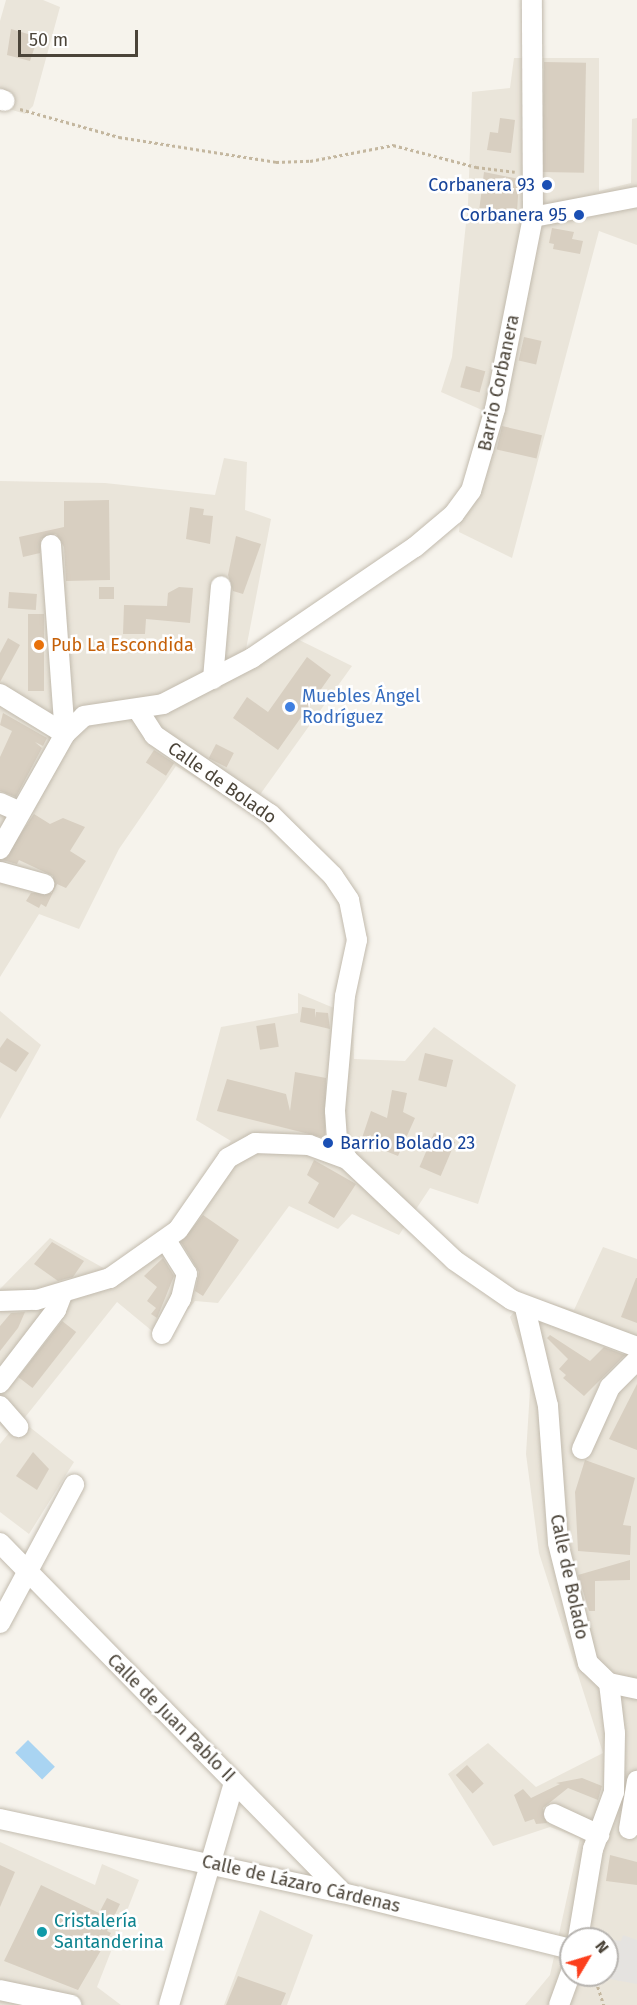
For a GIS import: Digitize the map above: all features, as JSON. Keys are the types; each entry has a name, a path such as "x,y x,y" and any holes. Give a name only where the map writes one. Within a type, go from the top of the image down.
{"street":[{"name":"Barrio Corbanera","path":"65,734 84,716 138,710 164,704 213,679 306,624 433,533 463,503 481,465 533,217 531,174 532,0"},
{"path":"533,217 637,197"},
{"path":"0,849 65,734 51,545"},
{"path":"213,679 221,586"},
{"path":"0,694 65,734"},
{"name":"Calle de Bolado","path":"138,710 154,735 270,814 333,876 349,900 357,940 345,996 335,1111 337,1139 347,1159 454,1260 525,1308 637,1347"},
{"path":"0,803 20,812"},
{"path":"0,872 44,884"},
{"name":"Calle de Bolado","path":"0,1301 62,1294 110,1278 166,1240 191,1216 228,1158 248,1146 271,1140 347,1159"},
{"path":"162,1334 181,1299 187,1274 166,1240"},
{"path":"0,1383 56,1310 62,1294"},
{"name":"Calle de Bolado","path":"525,1308 548,1406 552,1493 564,1572 588,1663 609,1683"},
{"path":"582,1449 610,1387 637,1360"},
{"path":"0,1406 18,1427"},
{"path":"0,1623 5,1601 28,1573 74,1485"},
{"name":"Calle de Juan Pablo II","path":"0,1543 343,1893"},
{"path":"581,1927 601,1830 612,1806 616,1776 609,1683 637,1689"},
{"path":"554,1814 601,1830 633,1830 637,1781"},
{"path":"169,2005 234,1782"},
{"name":"Calle de Lázaro Cárdenas","path":"0,1809 30,1823"},
{"name":"Calle de Lázaro Cárdenas","path":"0,1819 30,1823 343,1893 559,1946"},
{"path":"560,2005 566,1987"},
{"path":"0,1990 71,2005"}],"path":[{"path":"2,100 47,119 119,137 276,162 310,161 393,145 476,167 531,174"},
{"path":"598,1987 604,2005"}],"shaded area":[{"path":"6,0 43,0 60,7 33,106 25,114 0,106 0,21"},
{"path":"514,58 599,58 599,191 631,183 632,119 637,118 637,245 599,231 512,558 459,532 464,484 482,410 441,392 452,357 468,204 472,92 510,88"},
{"path":"224,458 247,462 245,510 271,519 246,649 283,632 352,666 249,810 176,766 119,849 79,929 39,914 0,977 0,481 105,483 215,495"},
{"path":"298,993 353,1016 354,1059 405,1061 434,1027 516,1085 478,1204 430,1188 399,1235 352,1214 338,1229 289,1206 218,1303 195,1301 163,1340 117,1302 22,1421 74,1462 29,1534 0,1512 0,1444 9,1433 0,1425 0,1289 50,1238 107,1270 181,1219 231,1141 196,1120 221,1027 298,1013"},
{"path":"0,1011 41,1045 0,1119"},
{"path":"603,1247 637,1259 637,2005 525,2005 550,1975 559,1934 559,1987 619,1987 619,1927 561,1927 580,1838 550,1827 493,1846 448,1774 488,1743 536,1787 603,1753 539,1553 526,1454 531,1374 510,1317 527,1296 574,1310"},
{"path":"0,1842 95,1885 102,1864 139,1880 97,1987 121,2005 0,2005"},
{"path":"260,1910 313,1935 287,2005 224,2005"},
{"path":"623,1935 637,1940 637,1984 619,1981 619,1941 621,1941"}],"water":[{"path":"28,1740 55,1767 42,1780 15,1753"}],"building":[{"path":"11,29 38,37 30,61 7,55"},
{"path":"544,62 586,63 584,173 542,172"},
{"path":"500,118 515,120 511,153 487,150 490,132 498,133"},
{"path":"484,172 519,179 517,213 492,211 490,222 478,219"},
{"path":"552,228 574,232 572,239 583,241 580,254 553,249 554,244 549,243"},
{"path":"524,337 542,341 536,364 519,360"},
{"path":"466,366 485,371 480,392 460,387"},
{"path":"502,426 542,435 537,459 497,449"},
{"path":"109,500 110,580 66,581 64,547 56,534 41,539 40,553 23,557 19,537 64,527 64,501"},
{"path":"190,507 204,509 203,515 213,516 210,544 186,539"},
{"path":"236,536 261,544 243,594 233,591 228,575"},
{"path":"99,587 114,587 114,599 99,599"},
{"path":"179,587 193,588 190,623 146,619 145,634 123,634 124,605 167,606 168,593"},
{"path":"9,592 37,594 36,610 8,608"},
{"path":"28,614 44,614 44,691 28,691"},
{"path":"8,638 20,645 0,682 0,653"},
{"name":"Muebles Ángel Rodríguez","path":"307,657 331,675 278,750 233,718 247,697 268,712"},
{"path":"3,713 47,738 43,746 35,742 42,748 16,797 0,791 0,757 12,731 0,725"},
{"path":"216,744 234,753 227,767 209,758"},
{"path":"154,750 174,763 166,776 146,763"},
{"path":"34,814 50,824 63,818 85,827 70,851 86,861 66,888 57,884 46,907 41,904 39,908 26,901 31,893 52,893 53,876 19,860 17,864 3,860"},
{"path":"302,1007 315,1009 315,1018 316,1012 328,1013 330,1029 300,1022"},
{"path":"275,1023 279,1047 260,1050 256,1026"},
{"path":"7,1038 29,1053 16,1072 0,1062 0,1048"},
{"path":"425,1053 453,1060 446,1087 418,1080"},
{"path":"295,1072 326,1078 325,1138 217,1111 227,1079 286,1094 290,1111"},
{"path":"392,1090 407,1093 403,1112 415,1118 398,1156 361,1141 371,1111 387,1118"},
{"path":"434,1133 455,1142 441,1176 420,1167"},
{"path":"314,1160 356,1184 334,1218 308,1203 319,1183 307,1175"},
{"path":"203,1215 239,1240 203,1296 195,1291 199,1272 181,1242"},
{"path":"52,1242 84,1261 73,1277 58,1281 34,1264"},
{"path":"163,1258 174,1276 157,1318 151,1314 156,1308 147,1301 157,1287 144,1276"},
{"path":"637,1278 637,1323 621,1317"},
{"path":"25,1312 18,1328 0,1351 0,1326 11,1313"},
{"path":"62,1321 76,1332 32,1388 18,1377"},
{"path":"550,1335 590,1361 604,1347 625,1355 584,1396 563,1378 566,1375 559,1369 568,1359 547,1338"},
{"path":"637,1384 637,1450 609,1439"},
{"path":"33,1452 49,1469 37,1490 16,1476"},
{"path":"585,1460 635,1478 623,1525 631,1526 630,1555 578,1551 575,1492"},
{"path":"630,1560 630,1580 595,1581 595,1611 589,1611 578,1575"},
{"path":"467,1765 484,1784 473,1794 456,1775"},
{"path":"582,1778 602,1786 598,1800 568,1788 543,1808 547,1823 536,1824 534,1819 525,1822 514,1795 523,1789 531,1798 560,1784 556,1783"},
{"path":"610,1855 637,1862 637,1885 606,1881"},
{"path":"0,1865 15,1872 0,1907"},
{"path":"41,1885 99,1913 107,1898 120,1904 107,1931 111,1933 78,1990 4,1961"},
{"path":"238,1976 286,1993 281,2005 226,2005"}],"place":[{"name":"Corbanera 93","path":"547,185"},
{"name":"Corbanera 95","path":"579,215"},
{"name":"Pub La Escondida","path":"39,645"},
{"name":"Muebles Ángel Rodríguez","path":"290,707"},
{"name":"Barrio Bolado 23","path":"328,1143"},
{"name":"Cristalería Santanderina","path":"42,1932"}]}
